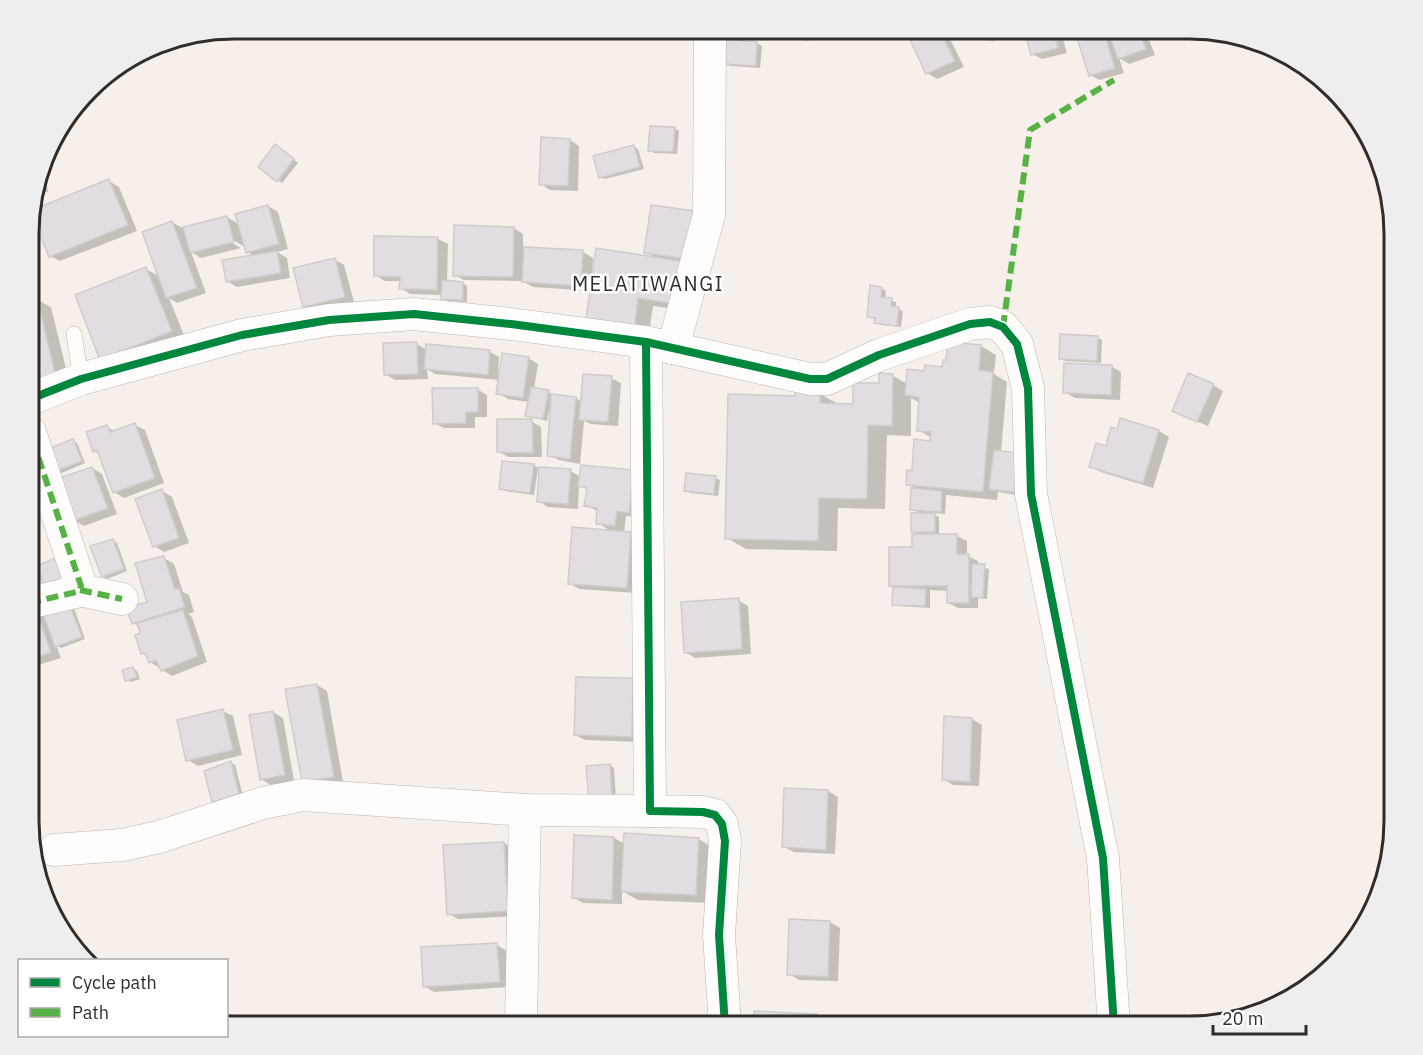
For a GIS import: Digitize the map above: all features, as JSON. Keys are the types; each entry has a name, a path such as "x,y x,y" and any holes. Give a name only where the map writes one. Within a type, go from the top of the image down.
{"street":[{"path":"650,811 659,345 709,214 710,39"},
{"path":"39,395 81,379 242,335 329,320 393,315 414,314 465,319 659,345 810,379 827,379 879,355 970,324 990,322 1003,327 1017,344 1028,388 1031,494 1103,858 1113,1016"},
{"path":"39,458 81,581 80,590"},
{"path":"39,600 80,590 122,599"},
{"path":"54,850 122,845 159,837 263,803 303,795 525,810 703,812 715,815 722,824 725,841 718,935 724,1016"},
{"path":"521,1016 525,810"}],"lane":[{"path":"74,334 81,379"}],"building":[{"path":"726,39 757,42 756,66 724,64"},
{"path":"910,39 944,39 955,61 926,74"},
{"path":"1027,39 1056,39 1058,48 1031,55"},
{"path":"1077,39 1106,39 1115,68 1089,76"},
{"path":"1111,39 1142,39 1146,49 1118,59"},
{"path":"650,126 675,127 673,152 648,151"},
{"path":"541,137 570,139 568,186 539,185"},
{"path":"275,144 294,159 277,182 258,167"},
{"path":"634,145 640,167 599,178 593,156"},
{"path":"109,179 128,225 49,257 39,233 41,206"},
{"path":"268,205 279,244 246,253 235,214"},
{"path":"651,205 694,211 687,259 644,253"},
{"path":"227,216 234,242 190,253 183,227"},
{"path":"172,221 197,288 166,298 142,232"},
{"path":"454,225 514,227 513,277 453,276"},
{"path":"374,236 438,237 437,290 399,289 400,277 374,276"},
{"path":"524,247 583,250 581,286 522,282"},
{"path":"596,248 680,261 674,304 638,298 635,326 586,319"},
{"path":"277,251 281,273 226,282 222,260"},
{"path":"335,258 345,297 303,307 293,268"},
{"path":"146,267 172,331 100,360 75,295"},
{"path":"442,280 463,282 463,300 441,299"},
{"path":"870,285 882,287 881,297 892,298 891,306 899,307 897,326 874,323 875,318 867,317"},
{"path":"39,305 56,377 39,381"},
{"path":"1060,334 1098,336 1097,361 1059,359"},
{"path":"417,342 418,374 384,375 383,343"},
{"path":"948,342 981,345 979,370 993,372 983,492 906,485 907,470 912,471 914,439 930,441 931,432 917,431 919,397 905,395 907,369 924,371 925,365 942,367 943,360 946,360"},
{"path":"426,344 490,350 488,375 424,369"},
{"path":"502,353 529,357 523,398 496,394"},
{"path":"1064,363 1112,365 1111,395 1063,393"},
{"path":"879,373 893,374 892,426 868,425 867,499 819,498 818,541 725,539 728,394 795,396 795,392 820,392 820,403 853,404 853,383 879,383"},
{"path":"1188,373 1214,384 1197,422 1172,411"},
{"path":"583,374 612,376 608,422 579,420"},
{"path":"531,387 549,390 543,419 525,416"},
{"path":"432,388 478,388 478,412 466,412 466,423 433,424"},
{"path":"551,394 576,397 570,459 547,456"},
{"path":"1120,418 1159,430 1143,483 1089,467 1096,443 1106,446 1111,427 1117,429"},
{"path":"497,419 532,419 533,453 497,452"},
{"path":"135,423 155,478 113,493 97,450 93,452 86,432 107,425 110,432"},
{"path":"73,439 82,461 51,473 43,451"},
{"path":"994,450 1024,454 1019,493 989,489"},
{"path":"502,461 534,464 530,493 499,489"},
{"path":"581,465 634,470 629,513 617,511 615,526 596,524 597,508 584,506 587,488 578,486"},
{"path":"92,467 108,508 73,521 57,479"},
{"path":"539,467 571,469 568,504 537,502"},
{"path":"686,473 716,476 714,494 684,491"},
{"path":"911,488 942,491 941,512 910,510"},
{"path":"162,489 179,538 153,547 135,499"},
{"path":"911,513 935,513 935,532 911,532"},
{"path":"572,527 631,532 627,588 568,584"},
{"path":"912,534 957,534 957,554 969,554 969,603 947,603 947,586 889,586 889,547 912,547"},
{"path":"113,539 124,569 102,577 90,546"},
{"path":"60,556 71,583 46,592 39,565"},
{"path":"164,556 175,590 179,588 185,607 132,624 126,608 147,602 135,563"},
{"path":"972,564 985,564 983,598 971,597"},
{"path":"893,587 926,589 925,606 892,605"},
{"path":"739,598 742,649 684,653 681,602"},
{"path":"68,601 82,637 55,647 42,611"},
{"path":"183,610 198,656 161,671 156,660 149,663 145,653 141,654 135,635 140,633 137,623"},
{"path":"39,618 51,652 39,656"},
{"path":"133,667 137,677 125,681 122,670"},
{"path":"576,677 633,678 632,737 574,735"},
{"path":"317,684 334,777 302,782 285,689"},
{"path":"223,709 233,750 186,761 177,720"},
{"path":"273,711 285,775 260,780 249,715"},
{"path":"944,716 972,718 970,782 942,780"},
{"path":"231,761 239,794 212,802 204,771"},
{"path":"610,764 612,798 589,802 586,766"},
{"path":"784,788 828,790 826,850 782,847"},
{"path":"624,833 699,838 696,895 621,892"},
{"path":"574,835 614,837 612,900 572,898"},
{"path":"504,842 508,911 447,915 443,845"},
{"path":"789,919 830,921 828,977 787,975"},
{"path":"497,943 500,982 423,987 421,947"},
{"path":"754,1011 817,1014 817,1016 754,1016"}],"marked path":[{"path":"1003,327 1030,130 1114,80"},
{"path":"39,459 81,586 76,592 39,601"},
{"path":"80,590 122,599"}],"cycle path":[{"path":"39,395 81,379 242,335 329,320 414,314 511,324 646,342 810,379 827,379 879,355 970,324 990,322 1003,327 1017,344 1028,388 1031,494 1103,858 1113,1016"},
{"path":"646,342 650,811 703,812 715,815 722,824 725,841 719,935 724,1016"}],"district":[{"name":"MELATIWANGI","path":"648,284"}]}
